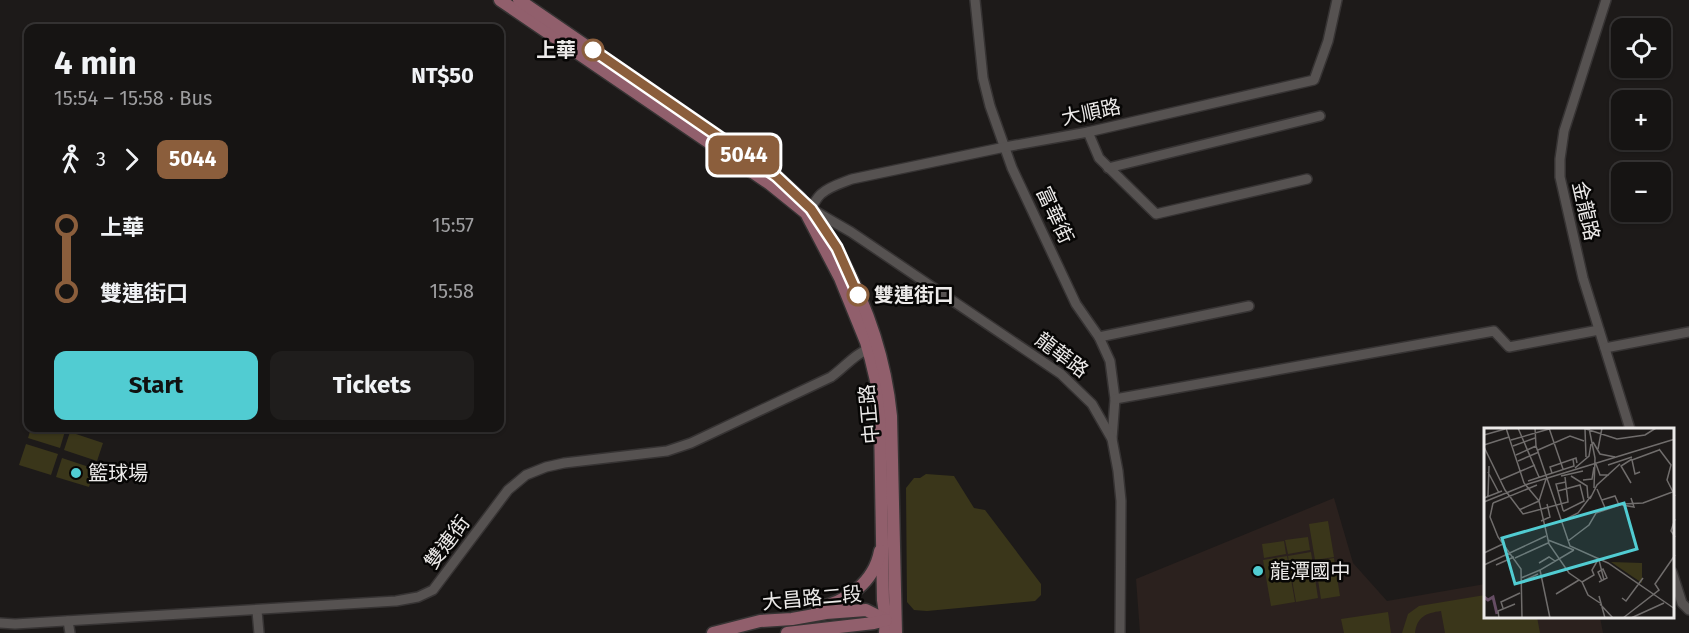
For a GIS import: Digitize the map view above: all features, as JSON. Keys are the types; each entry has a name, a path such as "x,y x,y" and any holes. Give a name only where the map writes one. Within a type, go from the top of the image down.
{"main road":[{"path":"500,0 808,211"},
{"path":"519,0 776,176 808,211"},
{"name":"中正路","path":"808,211 873,348 888,387 891,416 896,633"},
{"name":"中正路","path":"873,348 879,409 885,633"},
{"path":"760,621 820,608 851,595 866,581 879,559 883,536"},
{"name":"大昌路二段","path":"713,633 760,621 792,619 826,613 866,610 886,620"},
{"name":"大昌路二段","path":"787,633 886,620"}],"street":[{"name":"富華街","path":"975,0 983,78 990,106 1012,168 1072,295 1099,337 1110,361 1115,399 1112,439"},
{"name":"大順路","path":"808,211 819,195 852,179 1088,132 1314,80 1328,41 1337,0"},
{"name":"金龍路","path":"1606,0 1567,120 1560,159 1561,189 1583,278 1630,428"},
{"path":"1108,168 1320,116"},
{"path":"1088,132 1099,158 1156,214 1307,179"},
{"name":"龍華路","path":"808,211 851,232 1061,374 1092,404 1112,439 1119,471 1121,501 1120,633"},
{"path":"1099,337 1249,306"},
{"path":"1115,399 1494,331 1509,346 1599,330"},
{"path":"1605,348 1689,332"},
{"name":"雙連街","path":"0,623 257,611 396,601 418,597 433,590 508,490 526,475 564,463 667,451 691,443 831,377 873,348"},
{"path":"1674,578 1682,603 1689,610"},
{"path":"257,611 259,633"},
{"path":"68,621 70,633"}],"shaded area":[{"path":"30,432 65,432 60,448 28,438"},
{"name":"籃球場","path":"70,432 103,443 97,461 64,450"},
{"path":"26,444 58,454 51,475 19,465"},
{"name":"籃球場","path":"62,458 95,469 89,487 56,477"},
{"path":"926,474 954,476 974,508 985,510 1041,584 1041,595 1035,601 927,611 914,610 907,602 906,488 914,478 920,478"},
{"name":"龍潭國中","path":"1334,498 1353,563 1387,601 1484,584 1484,618 1600,618 1603,633 1140,633 1136,579"},
{"path":"1328,521 1334,557 1315,560 1309,524"},
{"path":"1308,537 1310,550 1288,554 1285,540"},
{"path":"1284,541 1286,554 1264,558 1262,544"},
{"path":"1311,552 1318,598 1296,602 1288,556"},
{"path":"1287,556 1295,602 1271,606 1263,560"},
{"path":"1334,558 1340,596 1321,599 1315,561"},
{"path":"1484,595 1484,618 1537,618 1540,633 1445,633 1441,611 1423,617 1415,633 1402,633 1408,614 1419,606"},
{"path":"1388,612 1391,633 1344,633 1341,619"}],"bus line":[{"name":"5044","path":"593,50 776,176 811,209 837,248 858,295"}],"place":[{"name":"上華","path":"593,50"},
{"name":"雙連街口","path":"858,295"},
{"name":"籃球場","path":"76,473"},
{"name":"龍潭國中","path":"1258,571"}]}
